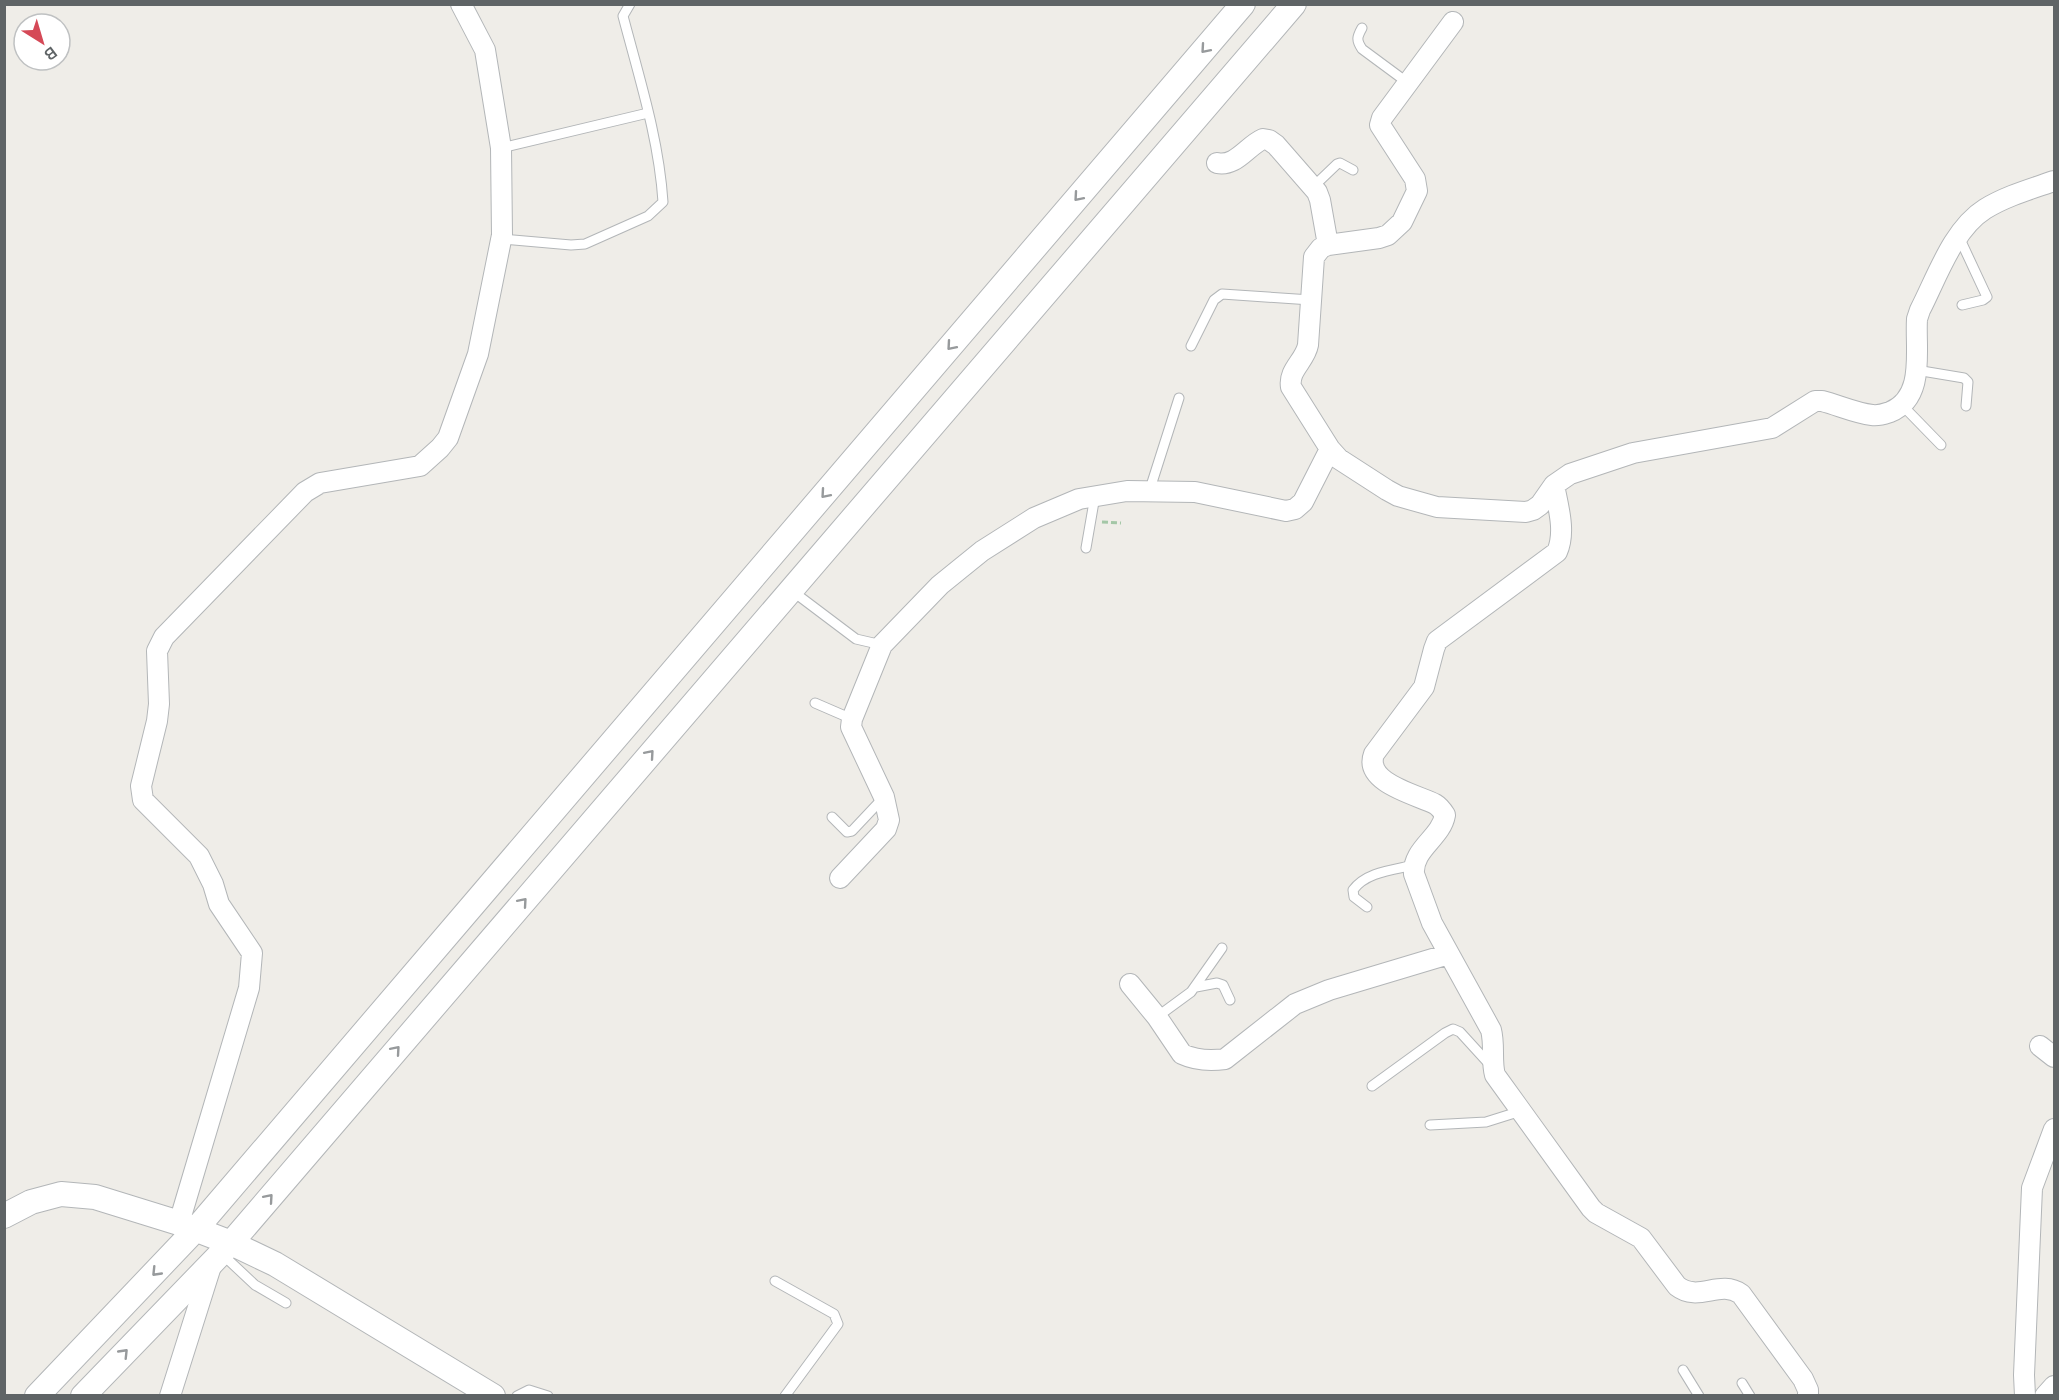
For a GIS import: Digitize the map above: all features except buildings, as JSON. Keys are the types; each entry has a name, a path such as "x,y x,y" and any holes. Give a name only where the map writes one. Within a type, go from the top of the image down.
{"street":[{"path":"188,1226 249,988 252,952 219,904 213,884 199,856 143,800 141,786 159,704 157,651 164,637 305,492 320,483 420,466 448,438 478,354 502,239 501,148 485,50 461,4"},
{"path":"37,1395 188,1226 1243,4"},
{"path":"83,1395 222,1252 1294,4"},
{"path":"1453,22 1382,118 1380,125 1417,185 1417,191 1402,222 1388,235 1328,244 1321,248 1314,257 1306,354 1290,380 1291,387 1330,449 1339,459 1398,496 1437,507 1526,512 1540,505 1554,485 1570,474 1620,456 1772,428 1815,401 1871,415 1882,415 1902,405 1913,391 1916,370 1917,319 1958,235 1968,222 1983,210 2000,201 2055,181"},
{"path":"1217,163 1225,165 1233,162 1257,142 1263,139 1269,140 1314,186 1320,200 1328,244"},
{"path":"840,878 886,829 889,820 884,797 851,727 852,719 882,645 940,585 982,551 1034,518 1079,499 1127,491 1195,492 1286,511 1295,509 1303,502 1330,449"},
{"path":"1554,485 1562,532 1557,552 1437,641 1424,687 1371,761 1373,767 1391,786 1436,804 1445,815 1440,828 1417,857 1414,874 1432,923 1491,1030 1494,1040 1495,1076 1591,1208 1641,1238 1684,1292 1694,1293 1726,1288 1734,1289 1741,1294 1803,1379 1808,1395"},
{"path":"1130,984 1157,1017 1182,1054 1213,1061 1225,1059 1295,1004 1329,990 1449,954"},
{"path":"2025,1395 2032,1188 2055,1129"},
{"path":"4,1216 31,1202 61,1194 95,1197 188,1226 222,1252 275,1264 493,1395"},
{"path":"170,1395 222,1252"},
{"path":"2045,1395 2055,1386"}],"lane":[{"path":"502,239 571,245 585,243 648,216 663,202 661,172 623,16 630,4"},
{"path":"1362,28 1357,36 1362,49 1408,83"},
{"path":"501,148 648,113"},
{"path":"1314,186 1337,164 1353,170"},
{"path":"1958,235 1987,297 1962,305"},
{"path":"1191,346 1214,300 1222,294 1311,300"},
{"path":"1916,370 1964,378 1968,382 1966,406"},
{"path":"1149,492 1179,399"},
{"path":"1902,405 1941,445"},
{"path":"1086,549 1095,496"},
{"path":"791,590 856,639 882,645"},
{"path":"816,703 852,719"},
{"path":"832,817 847,832 852,831 884,797"},
{"path":"1366,907 1354,897 1353,890 1357,885 1378,873 1414,865"},
{"path":"1157,1017 1196,987 1222,948"},
{"path":"1196,987 1217,983 1223,985 1230,1000"},
{"path":"1372,1086 1445,1033 1454,1029 1460,1032 1493,1068"},
{"path":"1430,1125 1486,1122 1521,1111"},
{"path":"222,1252 255,1285 286,1303"},
{"path":"775,1281 834,1314 838,1324 785,1395"},
{"path":"1683,1370 1699,1395"},
{"path":"1742,1383 1750,1395"},
{"path":"518,1395 529,1390 548,1395"}],"path":[{"path":"1091,522 1121,523"}]}
